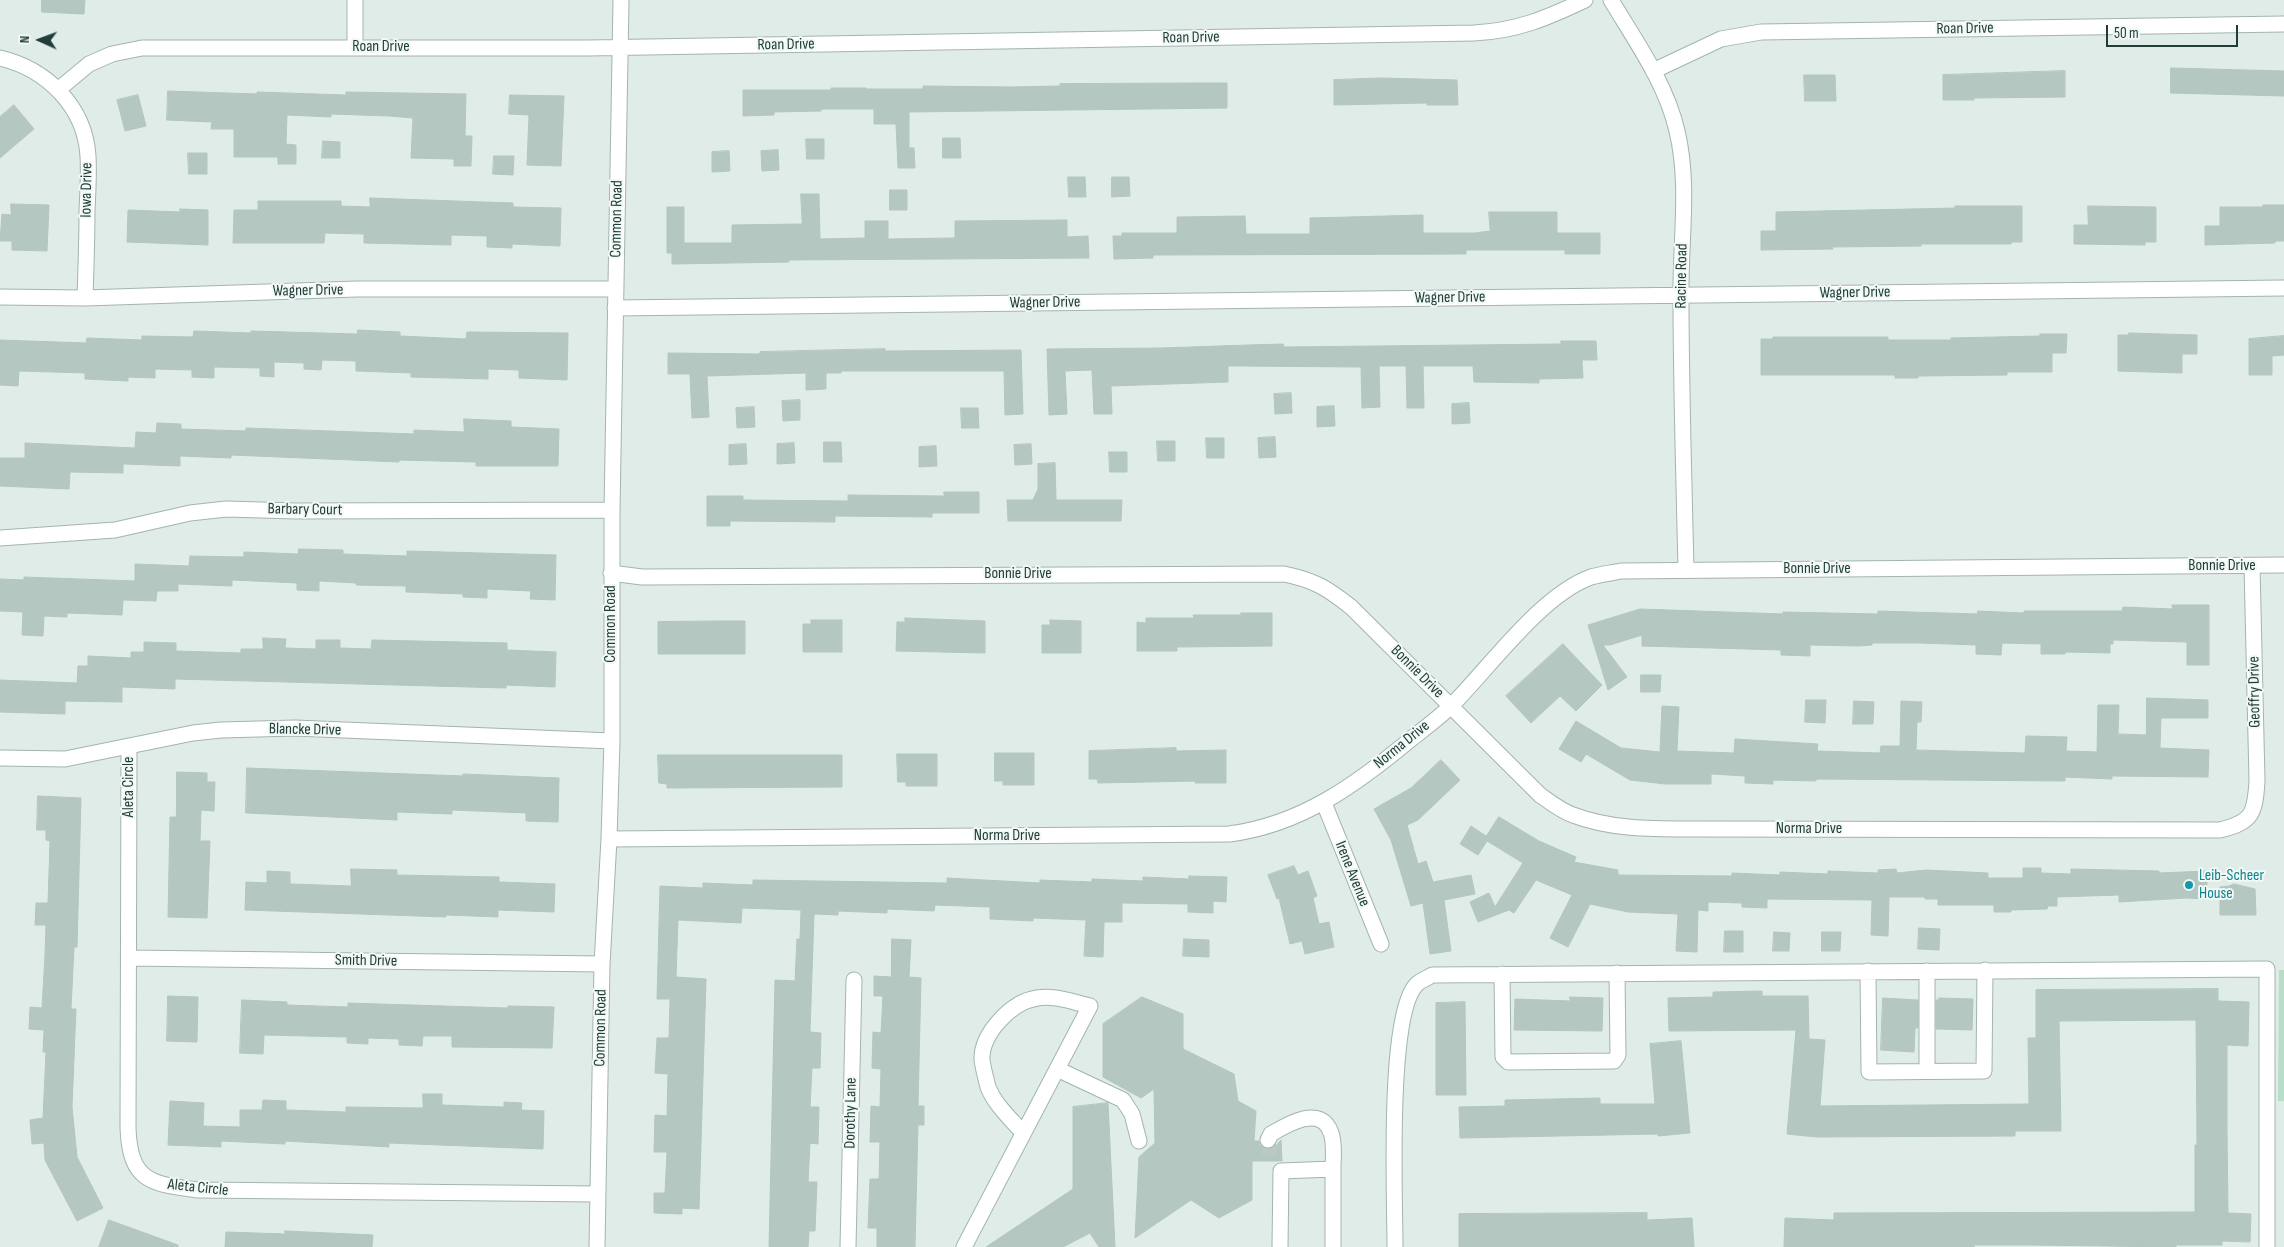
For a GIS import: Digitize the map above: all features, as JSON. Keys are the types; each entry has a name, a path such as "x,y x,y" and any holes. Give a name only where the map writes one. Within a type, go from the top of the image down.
{"street":[{"path":"355,0 355,47"},
{"name":"Common Road","path":"597,1247 602,964 612,741 611,573 621,0"},
{"name":"Roan Drive","path":"59,89 89,64 112,54 142,48 620,48 1490,32 1525,26 1585,0"},
{"name":"Racine Road","path":"1611,0 1653,71 1670,106 1678,132 1684,207 1681,295 1686,570"},
{"name":"Roan Drive","path":"1653,71 1721,39 1761,32 2284,24"},
{"path":"0,58 31,69 59,89"},
{"name":"Iowa Drive","path":"59,89 71,103 78,117 88,155 85,298"},
{"name":"Wagner Drive","path":"615,308 2284,288"},
{"name":"Wagner Drive","path":"0,297 85,298 357,290 616,289"},
{"name":"Barbary Court","path":"0,538 115,530 190,513 226,509 296,511 612,510"},
{"name":"Bonnie Drive","path":"611,573 642,577 1284,574 1309,579 1330,590 1351,607 1451,706 1544,607 1566,591 1591,577 1621,571 2284,565"},
{"name":"Geoffry Drive","path":"2250,818 2256,804 2257,781 2252,566"},
{"name":"Norma Drive","path":"609,839 1229,834 1268,828 1324,803 1384,762 1451,706 1521,778 1548,800 1572,815 1620,826 1697,829 2220,830 2233,827 2250,818"},
{"name":"Blancke Drive","path":"0,758 65,759 129,748 193,733 221,730 295,728 612,741"},
{"name":"Aleta Circle","path":"129,748 129,1145 131,1159 138,1172 150,1179 176,1187 231,1192 597,1194"},
{"name":"Irene Avenue","path":"1324,803 1381,944"},
{"name":"Smith Drive","path":"129,958 602,964"},
{"path":"1395,1247 1396,1068 1399,1034 1408,1003 1416,985 1432,975 2267,969 2267,1247"},
{"path":"1868,971 1869,1072 1984,1071 1985,970"},
{"path":"1927,971 1927,1071"},
{"path":"1502,974 1503,1057 1508,1062 1614,1061 1618,1055 1617,973"},
{"name":"Dorothy Lane","path":"848,1247 854,980"},
{"path":"964,1247 1090,1006 1052,997 1035,998 1011,1008 999,1019 985,1046 982,1059 988,1086 996,1102 1023,1133"},
{"path":"1057,1069 1123,1100 1132,1114 1139,1141"},
{"path":"1268,1140 1271,1134 1298,1119 1319,1120 1328,1125 1332,1135 1333,1247"},
{"path":"1280,1247 1275,1166 1333,1169"}],"green space":[{"path":"2279,970 2284,970 2284,1101 2278,1101"}],"building":[{"path":"42,0 85,0 84,14 42,12"},
{"path":"2171,68 2284,71 2284,96 2171,93"},
{"path":"2065,71 2065,97 1943,100 1943,75"},
{"path":"1804,75 1835,75 1836,101 1805,101"},
{"path":"1381,78 1457,80 1458,105 1427,105 1427,103 1334,105 1334,80"},
{"path":"1227,83 1227,108 909,112 909,148 914,148 915,168 898,168 896,124 874,124 874,109 821,109 821,111 774,112 774,115 743,116 743,90 831,90 831,88 923,89 923,86 1012,87 1060,86 1060,84"},
{"path":"168,91 346,95 346,92 466,94 465,136 472,136 471,166 454,166 454,159 411,158 413,118 389,116 331,114 331,117 287,115 286,144 296,145 296,164 278,164 278,157 234,157 234,129 211,129 212,122 167,120"},
{"path":"138,95 146,126 125,131 117,100"},
{"path":"510,95 564,96 561,166 527,165 529,115 509,114"},
{"path":"14,105 34,129 0,158 0,117"},
{"path":"943,138 960,138 961,158 943,158"},
{"path":"806,139 824,139 824,159 807,159"},
{"path":"323,141 340,142 340,158 322,158"},
{"path":"778,150 779,170 762,171 761,151"},
{"path":"729,151 730,171 712,172 712,152"},
{"path":"188,153 207,153 207,174 189,174"},
{"path":"494,156 514,156 513,175 493,174"},
{"path":"1068,177 1085,177 1086,197 1069,197"},
{"path":"1112,177 1129,177 1130,196 1112,197"},
{"path":"890,190 907,190 907,210 890,210"},
{"path":"801,194 819,194 820,239 865,238 865,221 888,221 888,239 955,238 955,221 1067,220 1067,237 1088,236 1089,258 789,260 789,262 672,264 672,253 667,253 667,207 684,207 684,243 732,243 732,225 802,224"},
{"path":"370,198 513,203 513,207 561,208 560,246 512,244 512,248 487,247 487,236 451,235 451,245 364,243 364,234 325,233 324,243 233,243 234,210 258,210 258,201 341,201 341,206 370,207"},
{"path":"11,204 49,205 47,251 12,250 12,241 0,241 2,214 11,215"},
{"path":"2263,205 2284,205 2284,241 2275,241 2275,243 2205,245 2205,226 2220,226 2220,207 2263,207"},
{"path":"1955,206 2022,206 2022,242 2011,242 2011,244 1921,244 1921,246 1761,250 1761,231 1776,231 1776,212 1955,208"},
{"path":"2088,206 2156,207 2156,242 2145,242 2145,245 2074,244 2074,225 2088,225"},
{"path":"180,209 208,210 208,245 127,242 128,210 180,212"},
{"path":"1489,212 1557,212 1557,233 1600,233 1600,254 1565,254 1565,250 1466,250 1466,254 1153,255 1153,258 1114,259 1113,236 1122,236 1122,233 1177,233 1177,217 1245,216 1246,234 1310,234 1310,218 1423,215 1423,233 1475,233 1490,231"},
{"path":"358,330 400,332 400,336 466,339 467,332 568,333 567,380 519,378 519,370 488,369 488,379 411,377 411,373 356,371 356,361 322,360 321,370 304,369 304,363 274,362 274,377 260,376 260,368 214,367 214,378 192,377 192,370 155,369 155,378 128,377 128,381 85,379 85,373 19,371 18,386 0,385 0,340 86,343 87,338 142,340 142,336 193,337 194,331 357,334"},
{"path":"2129,333 2197,335 2197,354 2182,354 2182,373 2118,371 2118,335 2129,335"},
{"path":"2040,334 2067,334 2066,353 2052,353 2052,372 2007,372 2007,375 1918,376 1918,378 1895,378 1895,375 1761,375 1761,339 1773,339 1773,337 1888,337 1888,340 1951,340 1951,338 2040,336"},
{"path":"2284,336 2284,355 2272,356 2272,375 2249,375 2249,339"},
{"path":"1561,341 1596,341 1597,360 1582,360 1583,378 1539,379 1539,383 1474,382 1473,366 1423,366 1424,408 1407,408 1406,366 1379,366 1380,407 1362,408 1361,367 1228,366 1228,382 1111,386 1112,414 1094,414 1092,370 1065,371 1067,414 1049,415 1047,349 1283,344 1284,347 1561,344"},
{"path":"885,349 885,351 1021,350 1023,414 1005,415 1004,371 841,371 841,373 826,373 826,389 806,390 806,373 707,376 709,417 692,418 690,374 668,374 668,353 760,354 760,352"},
{"path":"1291,393 1292,413 1275,414 1274,394"},
{"path":"800,400 800,420 783,421 782,401"},
{"path":"1469,403 1470,423 1452,424 1452,404"},
{"path":"1334,406 1335,426 1317,427 1317,407"},
{"path":"754,407 755,427 737,428 736,408"},
{"path":"961,408 978,408 979,428 962,428"},
{"path":"464,419 511,421 511,427 559,429 558,466 476,466 476,462 399,460 399,462 231,455 231,458 180,456 180,466 123,464 123,473 70,472 69,489 0,486 0,458 25,458 25,443 135,448 136,432 156,433 157,423 181,424 181,429 246,431 246,428 414,434 414,430 464,432"},
{"path":"1275,437 1276,457 1259,458 1258,438"},
{"path":"1206,438 1224,438 1224,458 1207,458"},
{"path":"1157,441 1175,441 1175,461 1158,461"},
{"path":"824,442 841,442 842,462 824,462"},
{"path":"794,443 795,463 777,464 777,444"},
{"path":"746,444 747,464 729,465 729,445"},
{"path":"1031,444 1032,464 1015,465 1014,445"},
{"path":"936,446 937,466 919,467 919,447"},
{"path":"1109,452 1127,452 1127,472 1110,472"},
{"path":"1055,463 1056,500 1122,500 1121,521 1008,521 1007,500 1033,500 1038,489 1038,464"},
{"path":"944,492 979,492 979,513 932,513 932,517 835,516 835,522 730,521 730,526 707,526 707,496 743,496 743,500 848,501 848,495 944,496"},
{"path":"299,549 343,550 343,554 407,556 407,551 556,555 555,600 530,599 531,591 487,589 487,598 463,597 463,594 406,592 406,586 356,585 356,583 319,581 319,591 297,590 297,583 232,580 232,586 178,584 178,591 157,591 156,601 123,600 122,615 67,613 67,617 44,616 43,636 22,635 23,612 0,611 0,579 24,580 24,577 135,581 135,564 189,566 190,556 244,557 244,552 298,554"},
{"path":"2172,605 2209,605 2209,665 2187,665 2187,642 2113,640 2113,644 2110,644 2110,653 2065,652 2065,654 2041,654 2041,644 2002,643 2001,655 1976,654 1976,645 1872,643 1872,645 1859,646 1810,645 1810,656 1781,655 1781,650 1642,646 1642,635 1610,645 1603,645 1627,677 1608,690 1588,625 1640,609 1783,614 1783,612 1878,614 1878,611 1977,614 1978,611 2024,613 2024,611 2122,611 2123,607 2173,609"},
{"path":"1241,613 1272,613 1272,646 1177,647 1177,651 1137,651 1137,622 1146,623 1146,618 1194,618 1193,615 1241,615"},
{"path":"905,618 985,621 985,653 896,651 897,622 905,622"},
{"path":"811,620 842,620 842,652 803,652 803,624 811,624"},
{"path":"1050,620 1081,621 1081,653 1042,653 1042,625 1050,625"},
{"path":"745,621 745,654 658,654 658,622"},
{"path":"263,638 286,639 285,648 316,649 316,640 340,640 340,648 371,649 372,640 507,643 507,650 556,652 555,687 506,685 506,688 175,679 175,689 122,687 122,702 65,701 65,714 0,712 0,680 77,683 78,666 88,666 88,656 131,658 131,652 144,652 144,642 176,643 176,651 241,653 241,649 263,649"},
{"path":"1563,644 1602,685 1576,711 1560,696 1531,723 1506,696"},
{"path":"1641,675 1661,675 1660,692 1641,692"},
{"path":"2147,698 2208,700 2208,718 2161,718 2160,748 2209,750 2208,777 2112,776 2112,779 2065,777 2065,781 1816,779 1816,781 1773,780 1773,784 1745,783 1745,776 1711,774 1711,784 1665,784 1630,780 1586,754 1581,762 1559,749 1576,721 1621,748 1660,752 1662,706 1679,707 1677,751 1734,753 1735,739 1818,744 1817,751 1880,753 1881,746 1900,746 1901,701 1922,702 1921,722 1917,722 1916,750 2025,753 2026,736 2067,737 2066,751 2097,752 2098,705 2119,705 2118,734 2146,735"},
{"path":"1806,700 1826,700 1825,723 1805,722"},
{"path":"1854,701 1874,702 1873,724 1853,724"},
{"path":"1176,748 1176,751 1226,750 1226,783 1195,783 1195,781 1098,783 1097,779 1089,779 1089,751"},
{"path":"995,753 1034,753 1034,785 1003,785 1003,781 995,781"},
{"path":"897,754 937,754 937,786 906,786 906,782 898,782"},
{"path":"658,755 842,755 842,787 667,788 667,784 659,783"},
{"path":"1441,760 1460,780 1418,820 1407,825 1418,864 1426,861 1433,882 1471,875 1475,894 1444,900 1451,951 1430,954 1423,903 1411,906 1391,840 1374,809 1411,788"},
{"path":"247,768 559,778 558,822 526,821 526,813 452,810 452,814 397,812 397,820 246,813"},
{"path":"177,772 207,773 207,782 215,782 214,811 201,810 200,841 210,841 207,918 168,917 170,817 176,817"},
{"path":"38,796 81,798 77,947 74,947 71,1009 76,1009 72,1107 77,1157 103,1208 77,1221 45,1160 44,1143 32,1144 30,1120 43,1118 46,1052 43,1052 44,1030 29,1029 30,1007 42,1008 45,955 46,925 35,925 36,903 48,903 50,841 46,840 46,830 37,830"},
{"path":"1499,817 1539,841 1576,857 1574,862 1618,870 1618,875 1732,876 1732,873 1780,875 1780,872 1828,874 1828,871 1878,873 1878,870 1896,869 1897,873 1926,870 1988,873 1988,878 2023,878 2023,868 2041,868 2041,873 2071,874 2071,869 2159,871 2159,873 2207,871 2207,899 2186,898 2119,902 2119,895 2057,897 2057,906 2048,906 2047,909 1994,912 1994,905 1938,905 1938,899 1889,897 1888,936 1871,935 1872,900 1767,899 1767,908 1742,907 1742,903 1708,902 1708,911 1698,910 1697,952 1676,951 1678,914 1628,912 1590,904 1568,947 1550,938 1572,895 1536,880 1514,913 1509,910 1478,922 1470,902 1489,893 1495,907 1523,863 1487,841 1478,855 1460,844 1471,826 1486,836"},
{"path":"1294,866 1298,875 1308,871 1317,896 1313,898 1319,924 1329,922 1334,947 1305,954 1302,941 1290,944 1279,898 1277,899 1268,875"},
{"path":"351,869 397,870 397,875 499,877 499,882 555,884 554,912 498,910 498,917 446,915 446,917 245,910 246,882 267,883 267,871 290,872 290,884 351,886"},
{"path":"1189,876 1227,877 1226,902 1213,901 1213,913 1188,912 1188,904 1122,903 1122,922 1104,922 1103,957 1084,956 1086,920 1033,918 1033,921 990,919 990,907 935,905 934,911 887,909 887,913 838,911 838,915 814,914 810,1032 821,1033 820,1068 812,1068 810,1107 819,1107 818,1144 810,1143 808,1182 817,1182 815,1231 809,1231 808,1247 769,1247 775,980 795,981 797,939 800,939 801,910 742,908 741,923 678,920 676,977 706,979 699,1209 682,1208 682,1214 654,1213 654,1193 665,1193 667,1152 654,1152 655,1115 667,1116 668,1074 655,1073 657,1038 669,1038 670,999 657,999 660,886 703,888 703,883 753,885 753,880 947,883 947,878 1040,883 1040,880 1092,882 1092,879 1143,881 1143,877 1189,879"},
{"path":"2234,884 2255,889 2256,915 2220,915 2220,887"},
{"path":"1919,928 1940,929 1939,950 1918,949"},
{"path":"1725,931 1743,931 1743,952 1724,952"},
{"path":"1774,932 1790,933 1789,951 1773,951"},
{"path":"1822,932 1841,932 1840,951 1822,951"},
{"path":"892,939 911,940 909,977 921,978 918,1106 924,1106 924,1125 918,1125 915,1247 877,1247 877,1228 868,1228 870,1179 879,1179 880,1142 870,1142 871,1106 880,1107 881,1069 872,1068 873,1032 881,1033 883,996 874,996 874,976 891,977"},
{"path":"1184,939 1209,940 1209,957 1183,956"},
{"path":"2218,989 2218,1001 2249,1002 2248,1046 2227,1045 2227,1129 2228,1213 2251,1214 2250,1242 2222,1241 2222,1245 2176,1245 2176,1247 1974,1245 1974,1247 1784,1247 1785,1218 1834,1220 1834,1213 2195,1212 2195,1145 2197,1145 2196,1020 2059,1021 2061,1131 2015,1131 2015,1136 1816,1137 1787,1134 1796,1030 1669,1031 1668,998 1713,997 1713,992 1762,991 1762,996 1808,996 1809,1039 1825,1040 1820,1106 2029,1104 2028,1038 2036,1038 2036,990"},
{"path":"168,996 198,997 197,1042 167,1041"},
{"path":"1142,997 1183,1014 1183,1049 1234,1074 1238,1101 1256,1111 1254,1141 1259,1141 1260,1146 1268,1149 1274,1148 1281,1140 1282,1161 1252,1161 1252,1200 1219,1218 1191,1200 1135,1238 1139,1157 1155,1143 1154,1089 1141,1098 1103,1077 1103,1024"},
{"path":"1570,997 1603,998 1602,1031 1514,1030 1515,999 1570,1001"},
{"path":"1883,998 1918,1000 1918,1028 1915,1028 1914,1052 1881,1050"},
{"path":"1939,998 1973,999 1972,1030 1936,1029 1936,1000 1939,1000"},
{"path":"242,1000 287,1002 287,1005 348,1007 348,1003 508,1008 508,1006 554,1007 552,1048 452,1047 452,1036 423,1036 422,1046 399,1045 399,1039 368,1038 368,1044 347,1043 347,1037 264,1035 263,1054 240,1053"},
{"path":"1465,1002 1466,1095 1436,1095 1436,1003"},
{"path":"1681,1041 1690,1133 1658,1136 1658,1134 1460,1138 1459,1107 1505,1106 1505,1100 1600,1098 1600,1104 1655,1104 1650,1044"},
{"path":"423,1094 442,1094 442,1105 504,1107 504,1102 522,1103 521,1110 544,1111 543,1149 389,1143 389,1147 285,1141 285,1144 221,1141 221,1147 168,1145 170,1101 204,1103 203,1126 240,1127 240,1110 262,1110 263,1100 286,1101 286,1110 346,1112 346,1107 423,1108"},
{"path":"1108,1103 1115,1247 1099,1247 1090,1233 1063,1247 986,1247 1073,1189 1073,1107"},
{"path":"1647,1213 1647,1220 1692,1218 1694,1247 1459,1247 1459,1214"},
{"path":"109,1220 178,1245 178,1247 99,1247"},
{"path":"285,1231 373,1235 372,1247 225,1247 226,1232 285,1234"}],"tunnel":[{"path":"1268,1140 1270,1161"}],"place":[{"name":"Leib-Scheer House","path":"2189,885"}]}
